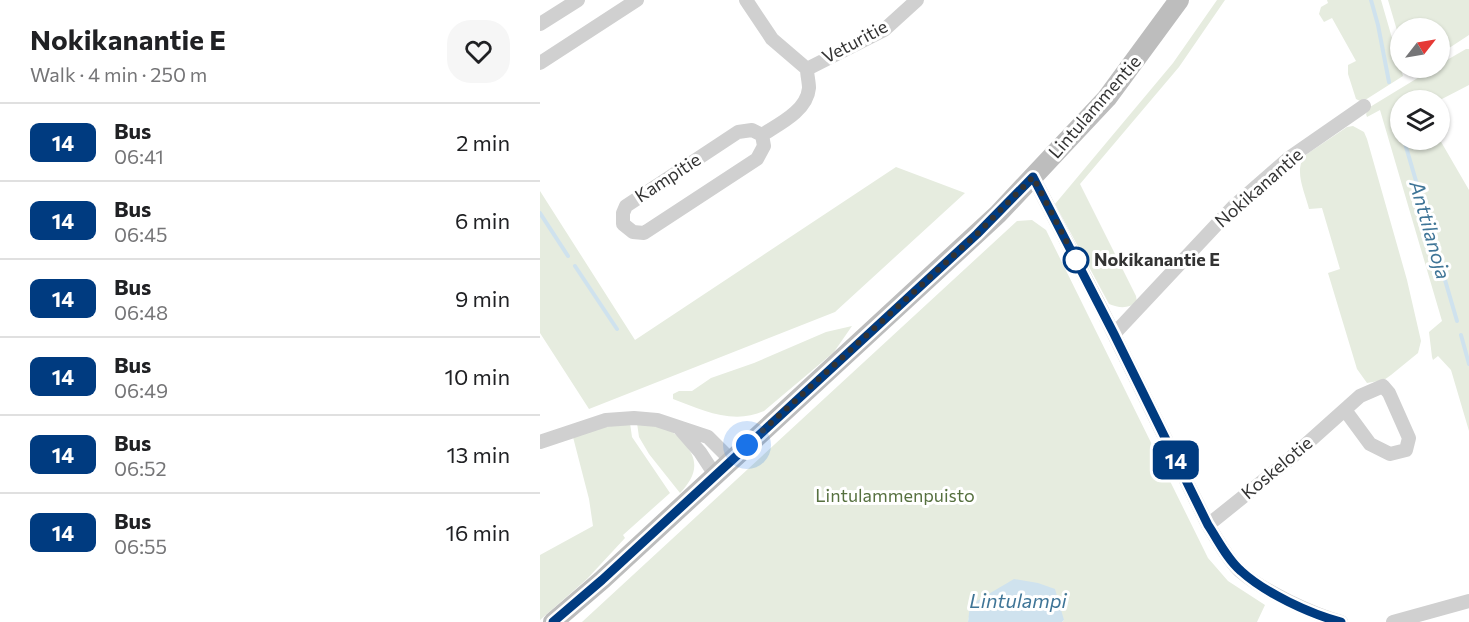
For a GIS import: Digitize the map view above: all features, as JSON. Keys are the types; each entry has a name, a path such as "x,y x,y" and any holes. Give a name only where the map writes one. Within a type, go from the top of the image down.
{"street":[{"path":"540,24 578,0"},
{"path":"540,63 637,0"},
{"name":"Veturitie","path":"746,0 772,39 807,69 884,30 917,0"},
{"name":"Lintulammentie","path":"553,622 602,580 977,234 1107,98 1179,0"},
{"path":"762,135 790,117 805,102 809,89 807,69"},
{"name":"Nokikanantie","path":"1114,334 1234,206 1288,158 1365,106"},
{"name":"Kampitie","path":"753,130 762,135 764,146 757,159 644,233 633,232 623,224 623,213 626,206 738,132 753,130"},
{"path":"1033,177 1114,334 1208,525 1226,554 1240,571 1264,588 1326,618 1341,622"},
{"name":"Koskelotie","path":"1208,525 1284,464 1360,396 1383,386 1394,403 1409,438 1406,450 1390,454 1370,444 1345,410"},
{"path":"540,441 606,420 634,418 657,420 708,436 731,460"},
{"path":"678,427 700,452 715,475"},
{"path":"1393,622 1413,619 1469,601"}],"green space":[{"path":"1217,0 1225,0 1179,67 1080,184 1136,296 1137,302 1130,306 1109,304 1055,204 1173,63"},
{"path":"1327,0 1381,0 1390,31 1390,78 1400,78 1362,102 1356,99 1348,74 1348,65 1356,61 1332,18 1324,22 1319,14 1321,7 1328,3"},
{"path":"1388,0 1469,0 1469,35 1450,47 1450,18 1393,18"},
{"path":"1469,49 1469,85 1450,95 1450,90 1398,90 1418,78 1450,78 1450,58"},
{"path":"1390,95 1390,144 1380,110 1367,117 1366,114 1370,107"},
{"path":"1353,126 1364,132 1367,139 1407,280 1421,341 1418,353 1391,375 1384,380 1367,383 1357,369 1328,273 1340,269 1322,208 1309,209 1300,173 1300,166 1307,154 1347,127"},
{"path":"1392,150 1446,150 1469,190 1469,431 1451,370 1438,356 1433,360 1432,357 1429,332 1442,321"},
{"path":"896,167 965,193 835,312 589,409 540,333 540,191 635,340"},
{"name":"Lintulammenpuisto","path":"1032,220 1046,230 1208,558 1228,581 1265,605 1257,622 1062,622 1064,620 971,605 968,622 582,622 1017,221"},
{"path":"852,326 834,352 764,411 741,417 729,416 706,411 673,399 673,394 679,391 692,391 711,378 754,363 826,332"},
{"path":"630,423 632,437 670,493 623,535 625,538 587,579 540,620 540,555 593,526 589,499 573,437 605,427"},
{"path":"637,423 669,430 689,450 693,457 694,469 680,493 649,454 639,437"}],"water":[{"name":"Lintulampi","path":"1014,579 1038,583 1055,589 1064,620 1062,622 968,622 970,605"}],"waterway":[{"name":"Anttilanoja","path":"1371,0 1389,82"},
{"name":"Anttilanoja","path":"1407,150 1457,321"},
{"path":"540,213 568,256"},
{"path":"575,266 617,329"},
{"name":"Anttilanoja","path":"1461,335 1469,364"}],"bus line":[{"name":"14","path":"553,622 602,580 977,234 1033,177 1088,281 1208,525 1226,554 1240,571 1264,588 1326,618 1341,622"}],"place":[{"name":"Nokikanantie E","path":"1076,260"}],"route":[{"path":"747,445 977,234 1033,177 1076,260"}]}
